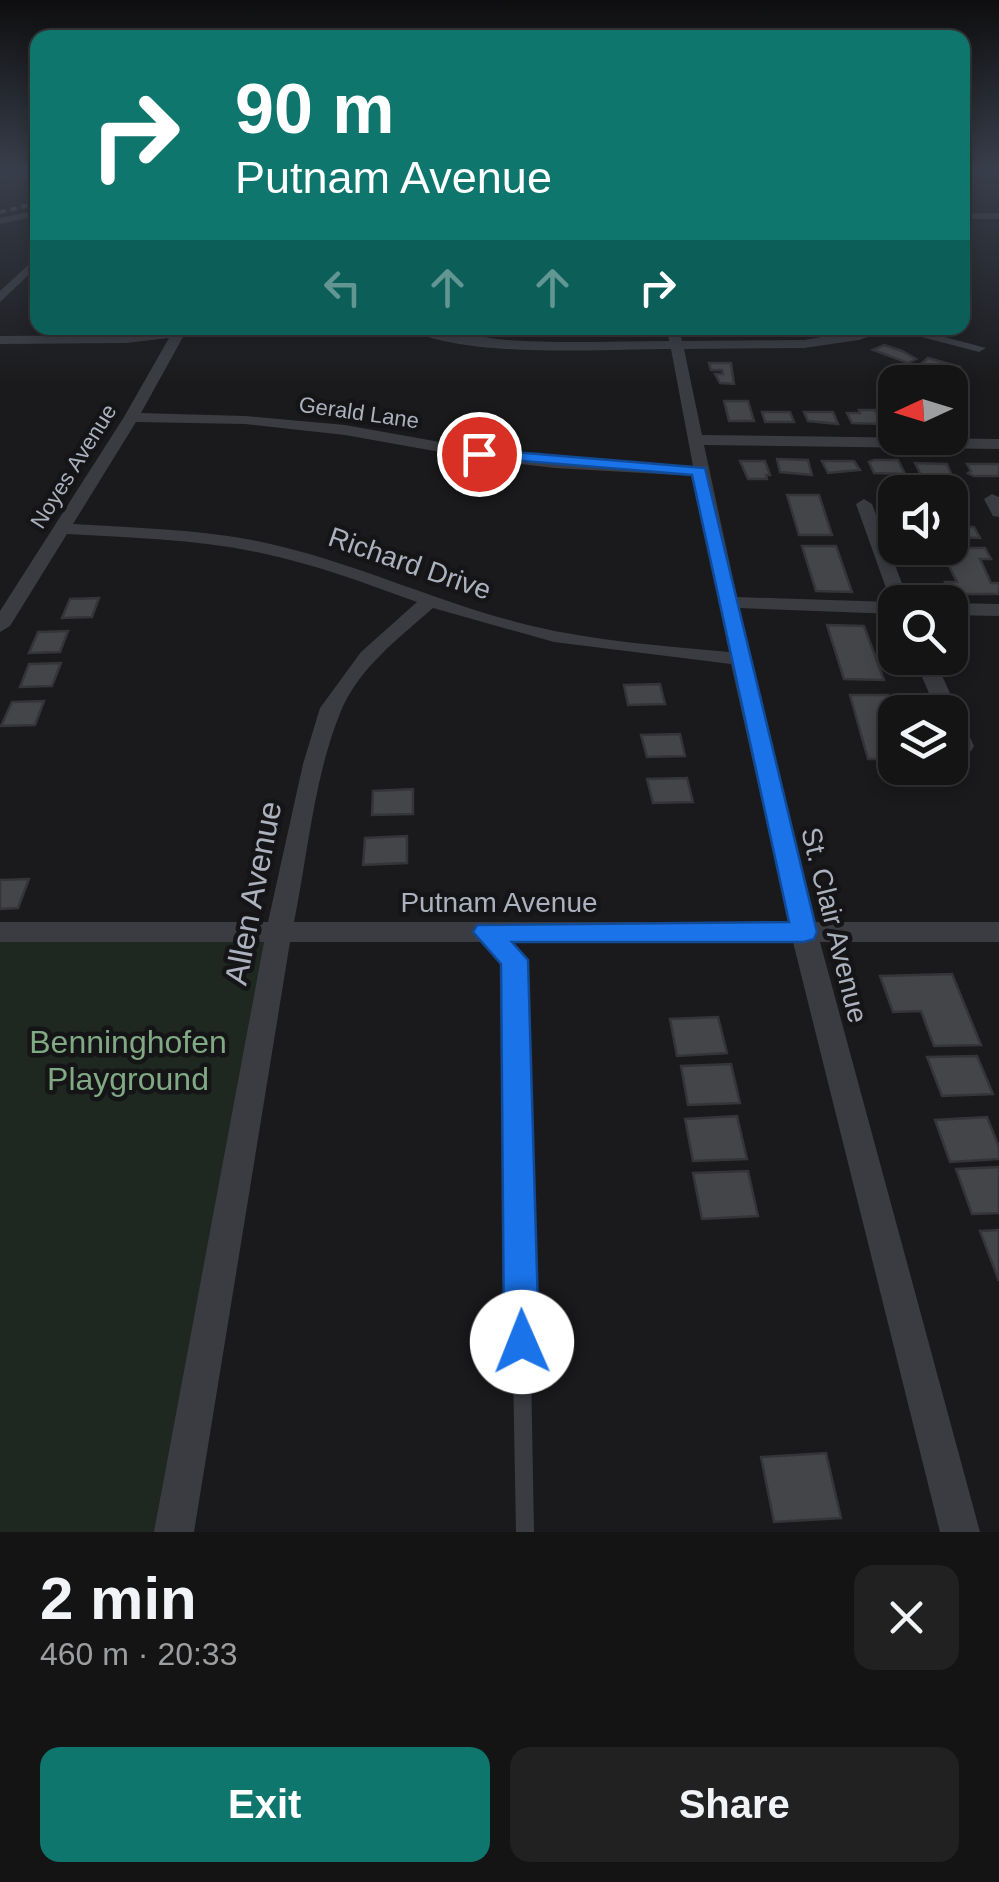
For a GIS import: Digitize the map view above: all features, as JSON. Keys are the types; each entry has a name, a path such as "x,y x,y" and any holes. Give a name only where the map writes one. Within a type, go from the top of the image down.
{"street":[{"path":"0,298 30,267"},
{"path":"0,340 112,335"},
{"name":"Noyes Avenue","path":"0,626 131,417 177,335"},
{"path":"446,335 530,344 675,336 802,346 863,335"},
{"path":"925,335 978,348"},
{"name":"St. Clair Avenue","path":"675,336 698,440 699,471 804,932 960,1532"},
{"name":"Gerald Lane","path":"131,417 245,420 345,430 536,460 699,471"},
{"path":"698,440 999,444"},
{"path":"864,504 890,585"},
{"name":"Richard Drive","path":"61,528 256,546 332,564 429,601 529,631 632,648 740,658"},
{"name":"Allen Avenue","path":"174,1532 280,932 314,764 331,708 368,656 429,601"},
{"path":"730,602 878,605"},
{"path":"968,609 999,610"},
{"name":"Putnam Avenue","path":"0,932 999,932"}],"lane":[{"path":"486,932 514,960 525,1532"}],"green space":[{"name":"Benninghofen Playground","path":"0,932 279,932 174,1532 0,1532"}],"building":[{"path":"884,345 916,359 908,363 873,350"},
{"path":"928,358 953,365 920,365"},
{"path":"709,363 731,363 734,384 720,383 715,374 723,374 722,370 711,370"},
{"path":"724,401 748,401 754,421 729,421"},
{"path":"859,410 875,410 878,424 852,423 847,413 860,413"},
{"path":"762,412 790,412 794,422 765,422"},
{"path":"804,412 833,412 838,424 808,421"},
{"path":"777,459 808,460 812,475 780,472"},
{"path":"898,460 905,474 874,473 869,462"},
{"path":"740,461 765,461 770,475 766,475 767,479 748,479"},
{"path":"822,461 854,461 860,470 828,473"},
{"path":"915,463 947,464 952,475 921,475"},
{"path":"967,464 999,464 999,476 974,476 968,473 971,471"},
{"path":"787,495 819,495 832,535 799,535"},
{"path":"968,527 974,527 980,538 968,538"},
{"path":"802,546 836,546 852,592 816,591"},
{"path":"968,548 985,548 991,559 980,559 991,583 999,583 999,594 968,594 968,585 945,582 957,582 948,565 968,565"},
{"path":"99,598 92,617 62,618 70,599"},
{"path":"827,625 864,626 878,664 878,675 884,680 844,679"},
{"path":"68,631 60,652 29,653 38,632"},
{"path":"61,663 52,686 20,687 29,664"},
{"path":"660,684 665,704 628,705 624,685"},
{"path":"850,695 878,695 878,759 868,759"},
{"path":"44,701 35,725 1,726 12,702"},
{"path":"680,734 685,756 647,757 641,735"},
{"path":"687,778 693,802 653,803 647,779"},
{"path":"413,789 413,814 372,815 373,791"},
{"path":"407,836 407,863 363,865 365,838"},
{"path":"29,879 18,908 0,909 0,880"},
{"path":"952,974 981,1045 934,1046 921,1011 893,1012 880,976"},
{"path":"718,1017 727,1053 677,1056 670,1019"},
{"path":"977,1056 993,1094 942,1096 927,1057"},
{"path":"731,1064 740,1103 688,1105 681,1066"},
{"path":"737,1116 747,1159 693,1161 685,1119"},
{"path":"987,1117 999,1147 999,1159 950,1162 935,1120"},
{"path":"999,1167 999,1213 972,1214 956,1169"},
{"path":"748,1171 758,1216 702,1219 693,1173"},
{"path":"999,1230 999,1281 980,1231"},
{"path":"826,1453 841,1518 774,1522 761,1457"}],"route":[{"path":"479,454 699,471 804,932 486,932 514,960 522,1342"}]}
